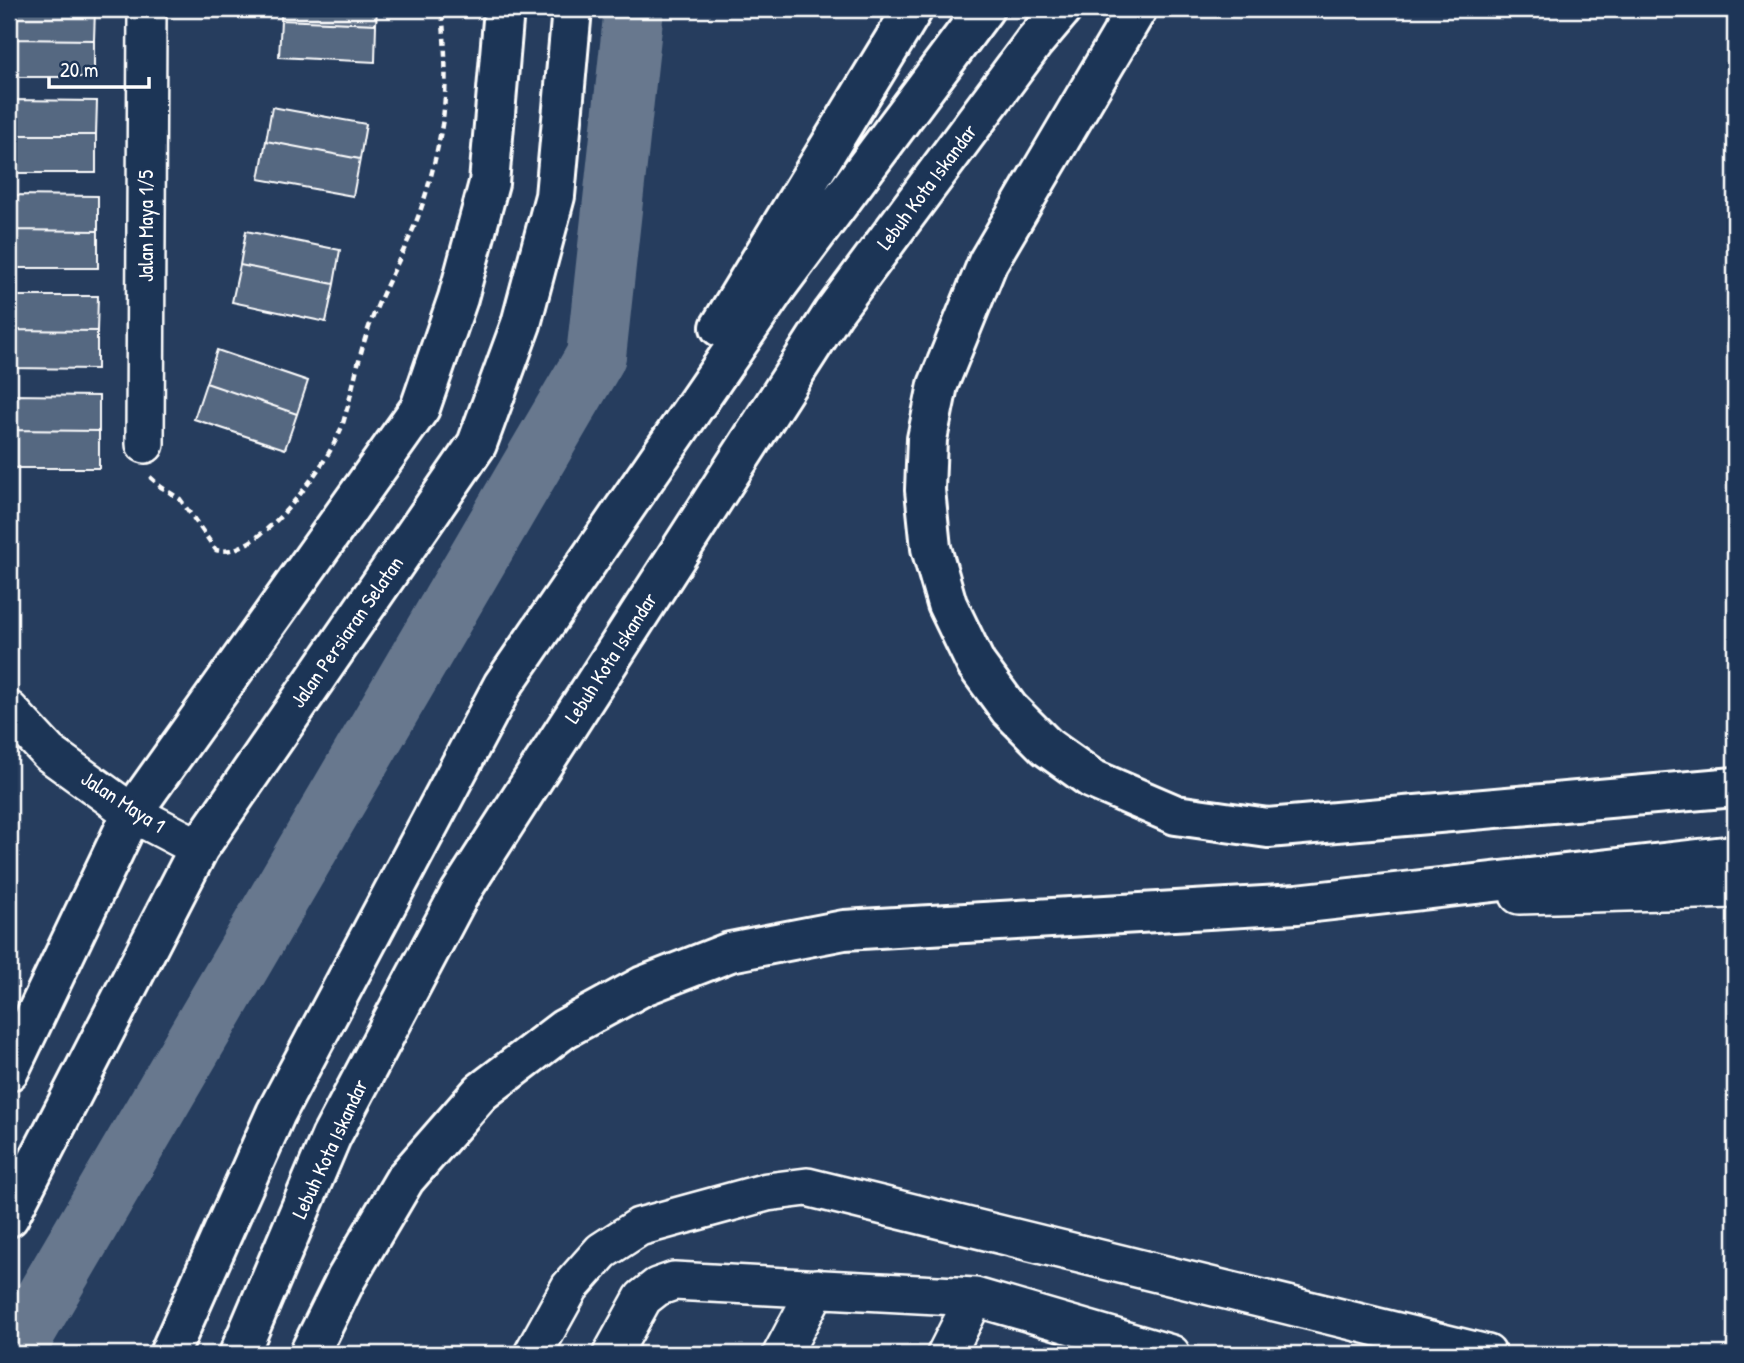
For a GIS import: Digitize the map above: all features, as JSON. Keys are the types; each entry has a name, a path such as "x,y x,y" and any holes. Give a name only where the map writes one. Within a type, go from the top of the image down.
{"main road":[{"path":"9,1071 132,813 420,408 458,299 489,183 504,9"},
{"name":"Jalan Persiaran Selatan","path":"9,1217 199,848 477,444 521,324 555,196 572,9"},
{"path":"169,1354 276,1113 503,685 914,9"},
{"path":"503,685 778,285 984,9"},
{"name":"Lebuh Kota Iskandar","path":"239,1354 331,1137 460,893 833,313 1034,42 1062,9"},
{"path":"1138,9 988,262 938,385 927,439 925,490 931,548 947,604 976,664 1009,709 1047,747 1092,779 1176,815 1268,828 1735,787"},
{"path":"309,1354 346,1279 405,1179 481,1093 564,1029 643,986 730,952 844,930 1297,904 1735,855"}],"street":[{"name":"Jalan Maya 1/5","path":"145,444 147,9"},
{"name":"Jalan Maya 1","path":"9,710 49,752 132,813 199,848"},
{"path":"9,748 49,752"},
{"path":"1297,904 1612,891 1735,889"},
{"path":"533,1354 570,1287 601,1251 639,1227 767,1192 807,1187 1487,1354"},
{"path":"612,1354 643,1298 657,1287 674,1281 975,1297 1134,1349 1171,1354"},
{"path":"782,1354 817,1288"},
{"path":"946,1354 975,1297"}],"path":[{"path":"145,444 150,478 180,499 216,550 224,552 262,533 278,520 320,467 341,430 372,320 415,225 432,173 444,99 442,9"}],"building":[{"path":"9,9 95,9 94,40 9,39"},
{"path":"281,9 377,9 376,24 281,20"},
{"path":"281,20 376,24 375,62 279,57"},
{"path":"9,39 94,40 94,77 9,77"},
{"path":"9,100 97,101 96,135 9,135"},
{"path":"272,107 366,124 360,159 266,141"},
{"path":"9,135 96,135 96,173 9,173"},
{"path":"266,141 360,159 353,196 259,179"},
{"path":"9,195 98,196 98,231 9,230"},
{"path":"9,230 98,231 98,268 9,268"},
{"path":"246,231 340,250 334,284 240,265"},
{"path":"240,265 334,284 326,322 232,302"},
{"path":"9,296 98,296 97,331 9,330"},
{"path":"9,330 97,331 97,369 9,368"},
{"path":"217,350 308,381 297,414 206,383"},
{"path":"206,383 297,414 285,449 194,419"},
{"path":"9,395 99,396 99,431 9,430"},
{"path":"9,430 99,431 99,468 9,468"}],"waterway":[{"path":"17,1354 26,1331 596,356 634,9"}]}
